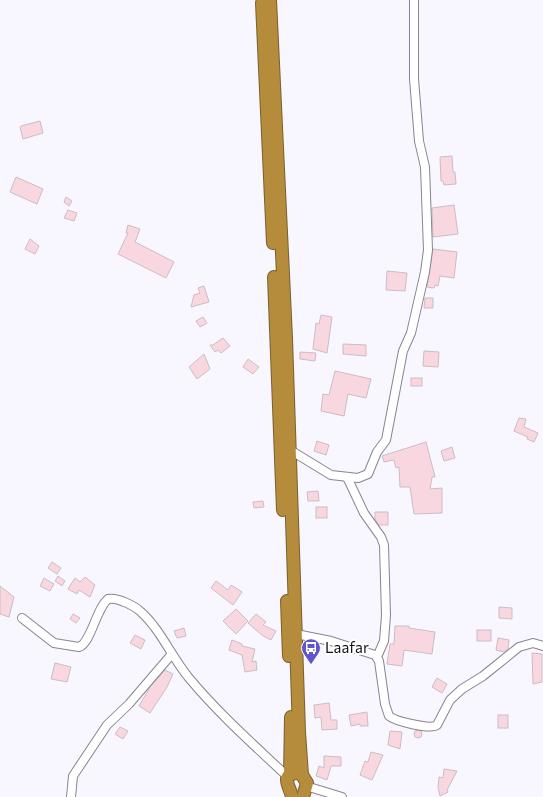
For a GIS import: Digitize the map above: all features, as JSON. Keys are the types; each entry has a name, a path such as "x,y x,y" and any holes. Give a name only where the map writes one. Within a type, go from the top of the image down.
{"highway":[{"path":"262,0 291,712 301,787"},
{"path":"270,0 290,450 301,787"}],"street":[{"path":"290,450 331,475 358,478 366,476 376,452 386,440 403,352 411,332 428,257 425,166 419,141 414,79 414,0"},
{"path":"347,477 364,513 376,529 384,545 386,615 384,641 377,656 388,716 397,720 434,727 437,725 450,700 462,689 483,676 519,647 527,644 543,646"},
{"path":"22,618 54,643 79,647 85,642 105,601 110,598 114,598 142,612 171,655 218,711 301,787 342,797"},
{"path":"296,634 331,641 377,656"},
{"path":"71,797 73,776 107,725 129,704 171,655"}],"building":[{"path":"40,121 43,133 23,139 20,127"},
{"path":"452,156 453,172 455,172 456,184 444,185 443,181 441,181 440,157"},
{"path":"16,177 43,189 37,204 10,192"},
{"path":"66,197 72,201 69,206 64,202"},
{"path":"454,205 458,234 433,237 432,208"},
{"path":"68,210 77,213 74,221 64,218"},
{"path":"128,225 140,229 135,242 174,262 166,278 118,254 128,233 126,233"},
{"path":"30,239 39,246 35,254 25,249"},
{"path":"433,249 457,252 454,278 440,276 438,286 435,285 434,288 427,287"},
{"path":"387,271 407,273 405,291 386,290"},
{"path":"204,286 209,302 191,307 194,295 200,293 198,288"},
{"path":"425,298 433,298 433,308 424,308"},
{"path":"321,315 332,317 327,353 313,349 316,323 319,324"},
{"path":"203,317 207,323 200,327 196,321"},
{"path":"223,338 230,346 221,353 218,350 215,352 210,345 213,345"},
{"path":"343,344 366,345 366,356 343,354"},
{"path":"424,351 439,352 438,367 423,366"},
{"path":"300,352 316,353 315,361 300,359"},
{"path":"204,354 210,369 197,379 189,367"},
{"path":"248,359 259,367 253,374 243,367"},
{"path":"335,371 371,379 366,398 348,394 344,416 321,411 323,394 329,395"},
{"path":"411,378 422,378 422,386 411,386"},
{"path":"519,418 526,419 524,427 538,433 534,442 527,439 528,437 514,431"},
{"path":"317,441 329,445 326,455 314,451"},
{"path":"426,442 435,477 432,477 430,489 442,488 442,513 414,514 410,487 400,487 399,467 396,468 394,460 384,462 382,456"},
{"path":"452,447 455,458 444,461 441,451"},
{"path":"318,491 319,501 308,501 307,492"},
{"path":"263,501 264,507 254,508 253,502"},
{"path":"316,507 327,507 327,518 316,518"},
{"path":"375,512 388,512 388,525 379,525 375,519"},
{"path":"52,562 61,568 57,574 48,568"},
{"path":"58,576 65,581 62,586 55,581"},
{"path":"85,577 95,585 90,597 79,590 77,594 68,589 75,578 80,582"},
{"path":"44,578 54,584 50,591 40,586"},
{"path":"216,581 228,590 231,585 242,592 233,605 211,588"},
{"path":"0,586 14,597 9,617 0,614"},
{"path":"499,607 512,608 512,619 499,618"},
{"path":"236,609 248,621 236,634 223,621"},
{"path":"73,614 80,618 76,623 70,619"},
{"path":"256,614 266,622 263,625 276,631 271,640 263,636 248,623"},
{"path":"395,626 409,626 409,628 435,632 432,654 404,650 402,666 387,664 390,644 394,644"},
{"path":"184,628 186,636 177,638 174,631"},
{"path":"477,630 491,630 491,641 477,641"},
{"path":"135,635 145,640 141,649 130,643"},
{"path":"498,638 509,640 508,649 504,652 496,650"},
{"path":"232,640 242,644 242,646 255,649 252,662 256,661 257,670 245,672 242,655 229,650"},
{"path":"532,653 542,654 542,682 533,684"},
{"path":"55,663 71,667 67,682 51,679"},
{"path":"165,670 173,674 167,687 150,713 139,706 150,687"},
{"path":"437,678 447,684 442,693 432,687"},
{"path":"329,703 331,720 337,720 337,729 322,730 321,717 315,718 314,705"},
{"path":"367,712 368,726 360,726 360,724 351,726 349,715"},
{"path":"498,715 508,715 508,728 498,728"},
{"path":"120,727 128,731 123,739 115,734"},
{"path":"418,730 421,731 421,737 418,738 415,737 414,734 415,731"},
{"path":"390,731 402,732 400,749 388,745"},
{"path":"371,752 383,755 372,780 360,775 365,761 368,762"},
{"path":"324,756 341,757 341,766 331,766 327,780 316,776 319,766 324,768"},
{"path":"444,769 457,771 447,790 448,792 440,796 438,787 439,777 443,778"}],"place":[{"name":"Laafar","path":"311,665"}]}
